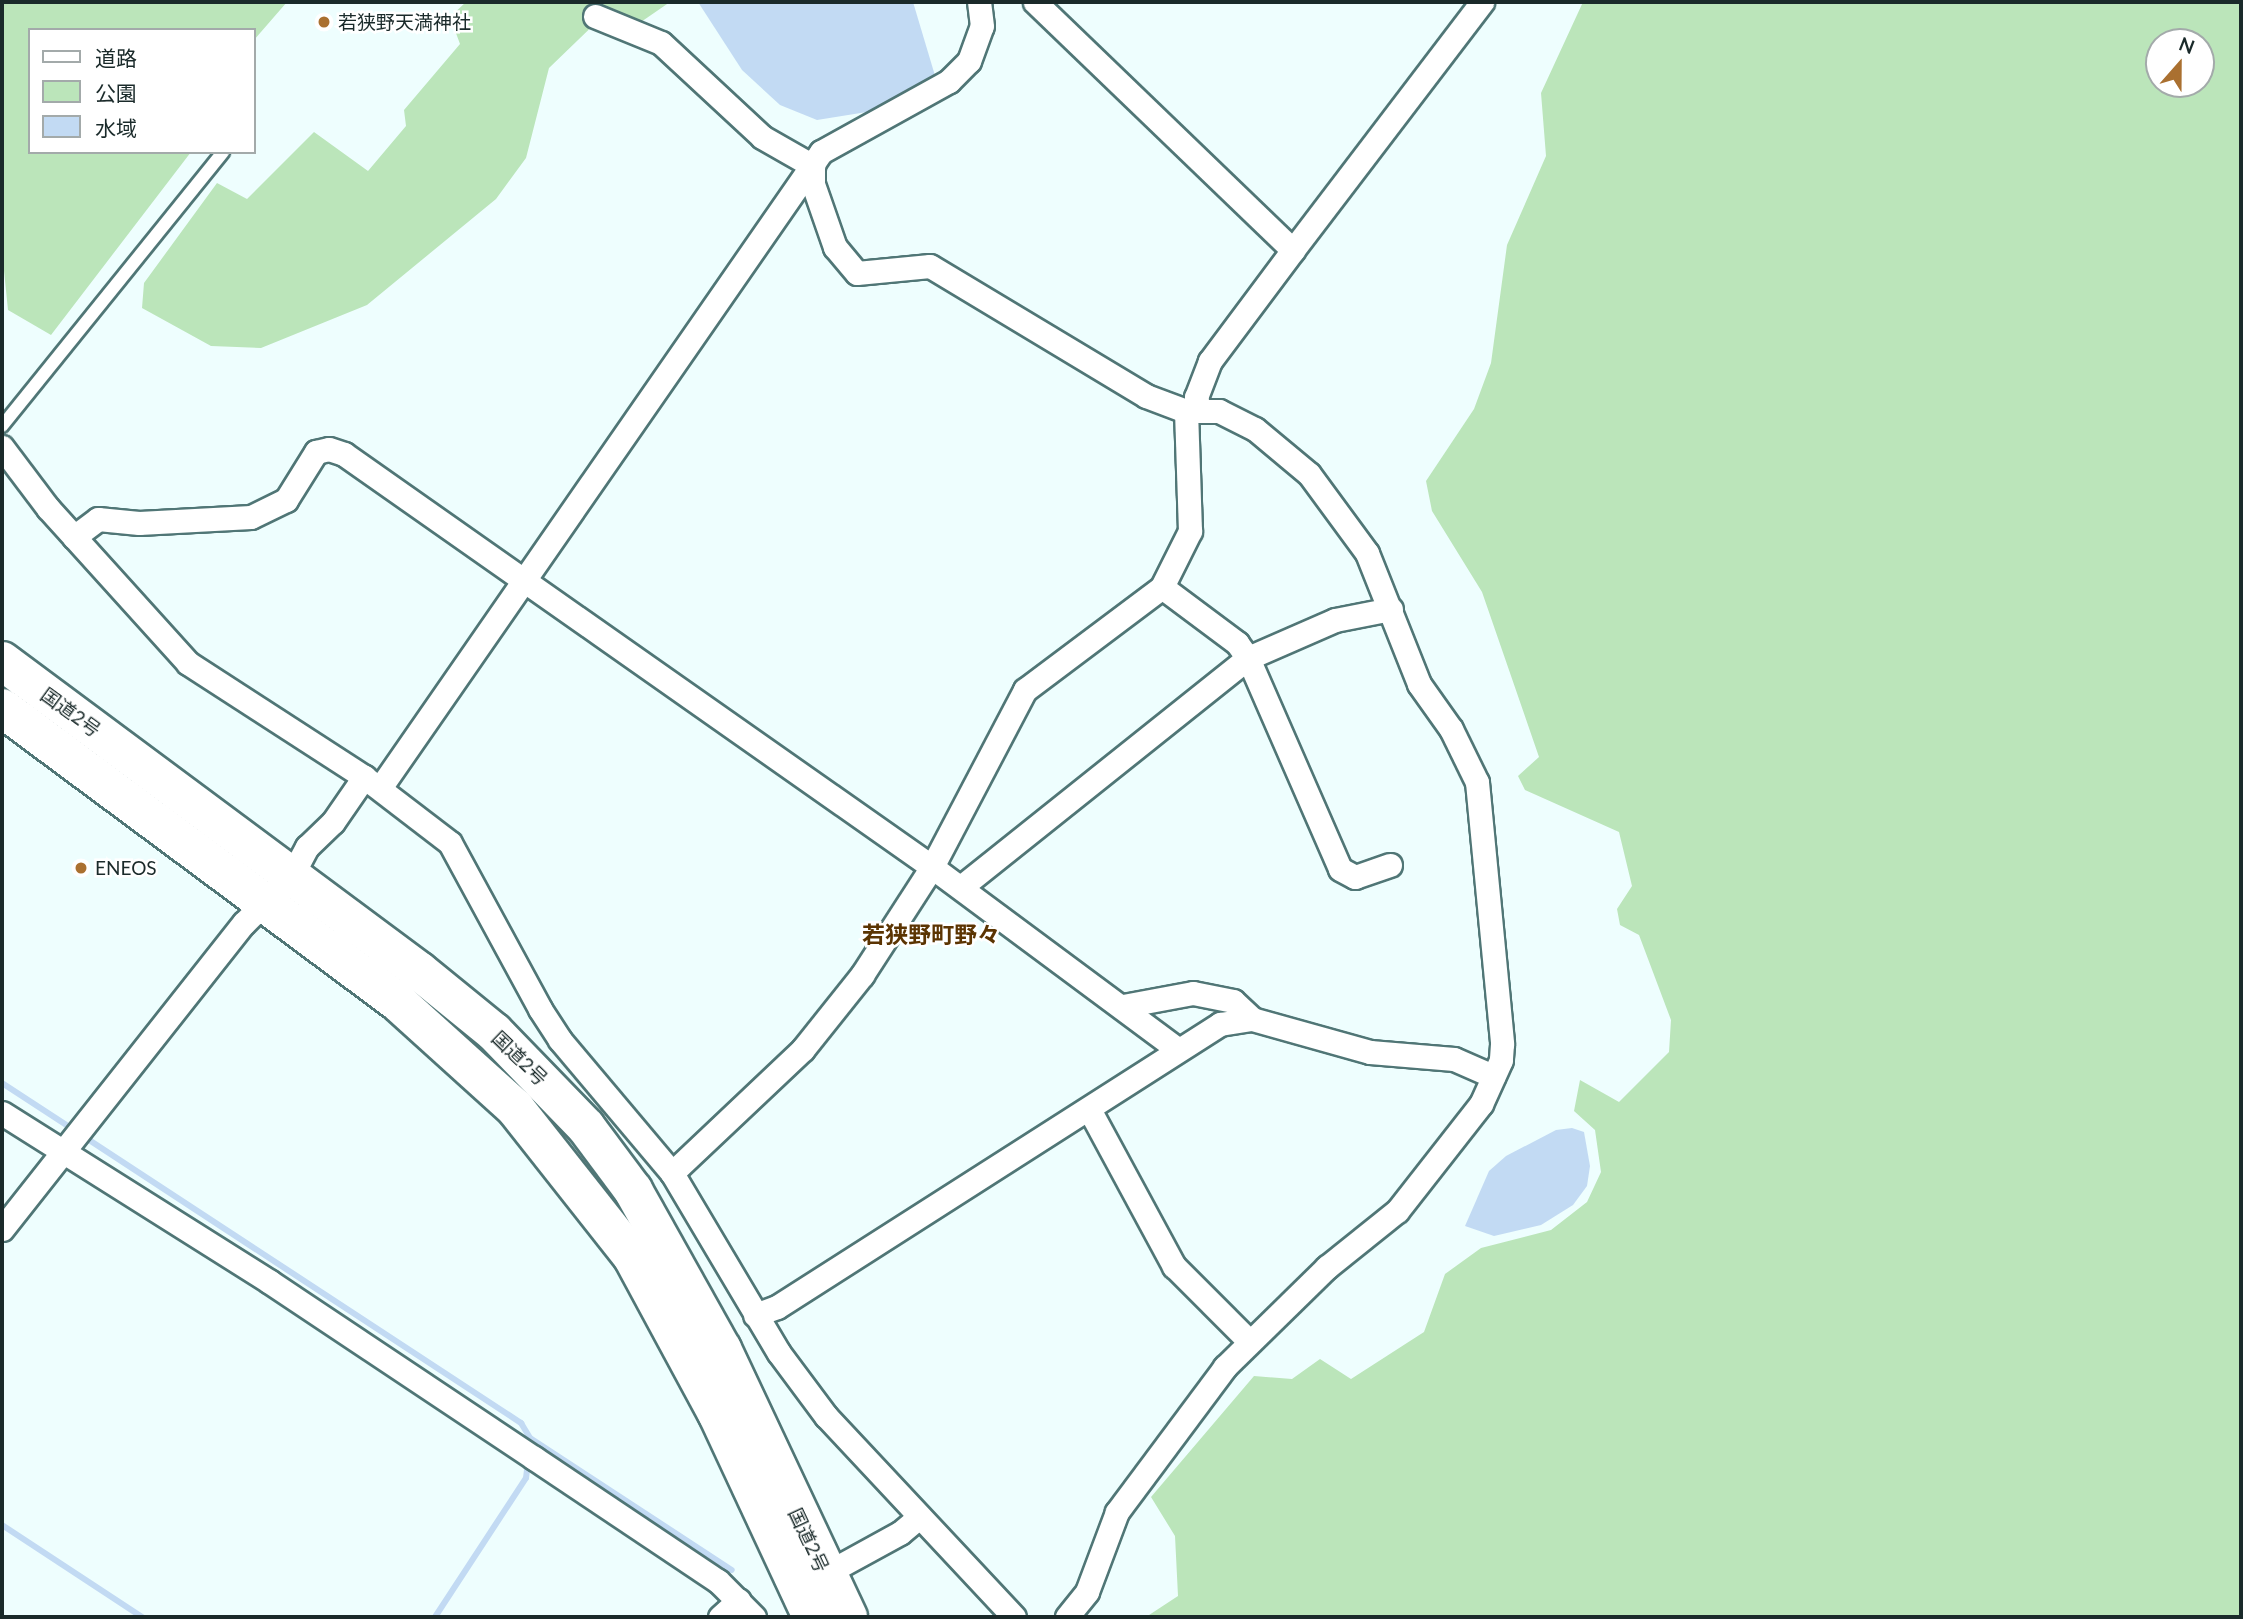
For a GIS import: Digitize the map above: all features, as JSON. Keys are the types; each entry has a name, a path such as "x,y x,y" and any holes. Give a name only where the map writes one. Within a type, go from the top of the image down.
{"highway":[{"name":"国道2号","path":"2,661 292,875 494,1032 586,1127 634,1190 722,1349 825,1574 848,1617"},
{"name":"国道2号","path":"2,708 400,1004 463,1057 515,1108 577,1182 632,1256 694,1370 812,1617"}],"street":[{"path":"2,1229 262,901 292,875 307,847 372,782 523,581 776,211 813,166 821,152 949,81 962,68 982,26 979,2"},
{"path":"1035,2 1293,250"},
{"path":"672,1173 803,1049 862,975 932,867 1025,690 1162,587 1190,531 1192,410 1210,361 1482,2"},
{"path":"595,16 661,43 762,137 813,166"},
{"path":"813,166 813,184 835,247 858,273 930,266 1146,396 1192,410 1219,411 1255,429 1309,474 1367,553 1419,684 1451,729 1477,782 1502,1044 1481,1104 1410,1196 1249,1340 1117,1512 1087,1592 1067,1617"},
{"path":"2,447 74,537 188,663 372,782 450,843 469,872 497,936 560,1040 672,1173 755,1315 826,1416 918,1518 1014,1617"},
{"path":"74,537 98,519 139,523 251,517 286,500 316,452 329,449 344,454 961,887 1177,1049"},
{"path":"1162,587 1237,643 1248,658 1340,869 1355,877 1390,865"},
{"path":"961,887 1248,658 1335,620 1391,609"},
{"path":"1123,1006 1193,993 1233,1001 1252,1019"},
{"path":"755,1315 777,1307 1020,1148 1089,1110 1177,1049 1220,1024 1252,1019 1370,1052 1454,1059 1493,1076"},
{"path":"1089,1110 1174,1266 1249,1340"},
{"path":"2,1113 66,1147 528,1453 747,1608"},
{"path":"825,1574 900,1533 918,1518"},
{"path":"720,1617 747,1608"}],"lane":[{"path":"2,426 221,154"}],"green space":[{"path":"2,2 287,2 256,38 256,28 28,28 28,154 189,154 51,335 8,310 2,251"},
{"path":"466,2 670,2 638,24 606,13 549,68 526,158 496,199 367,305 261,348 211,346 142,308 144,283 217,183 247,199 314,132 368,171 406,126 404,110 460,44 450,17"},
{"path":"1583,2 2241,2 2241,1617 1146,1617 1178,1596 1175,1536 1151,1497 1254,1376 1292,1379 1320,1359 1351,1379 1424,1332 1445,1274 1481,1248 1551,1230 1587,1202 1601,1172 1595,1130 1574,1111 1580,1080 1619,1102 1669,1052 1671,1020 1639,935 1620,925 1617,909 1632,886 1619,832 1525,790 1518,776 1539,757 1482,592 1432,511 1426,481 1474,409 1491,363 1507,245 1546,156 1541,93"}],"water":[{"path":"698,2 913,2 936,79 873,111 817,120 780,105 742,70"},
{"path":"1572,1128 1584,1132 1590,1166 1587,1186 1573,1205 1541,1225 1494,1236 1465,1226 1489,1171 1506,1156 1556,1130"}],"waterway":[{"path":"2,1083 74,1130"},
{"path":"83,1136 521,1423 530,1438 732,1570"},
{"path":"435,1617 526,1478 528,1461"},
{"path":"2,1525 142,1617"}],"place":[{"name":"若狭野天満神社","path":"324,22"},
{"name":"ENEOS","path":"81,868"}],"district":[{"name":"若狭野町野々","path":"931,934"}]}
